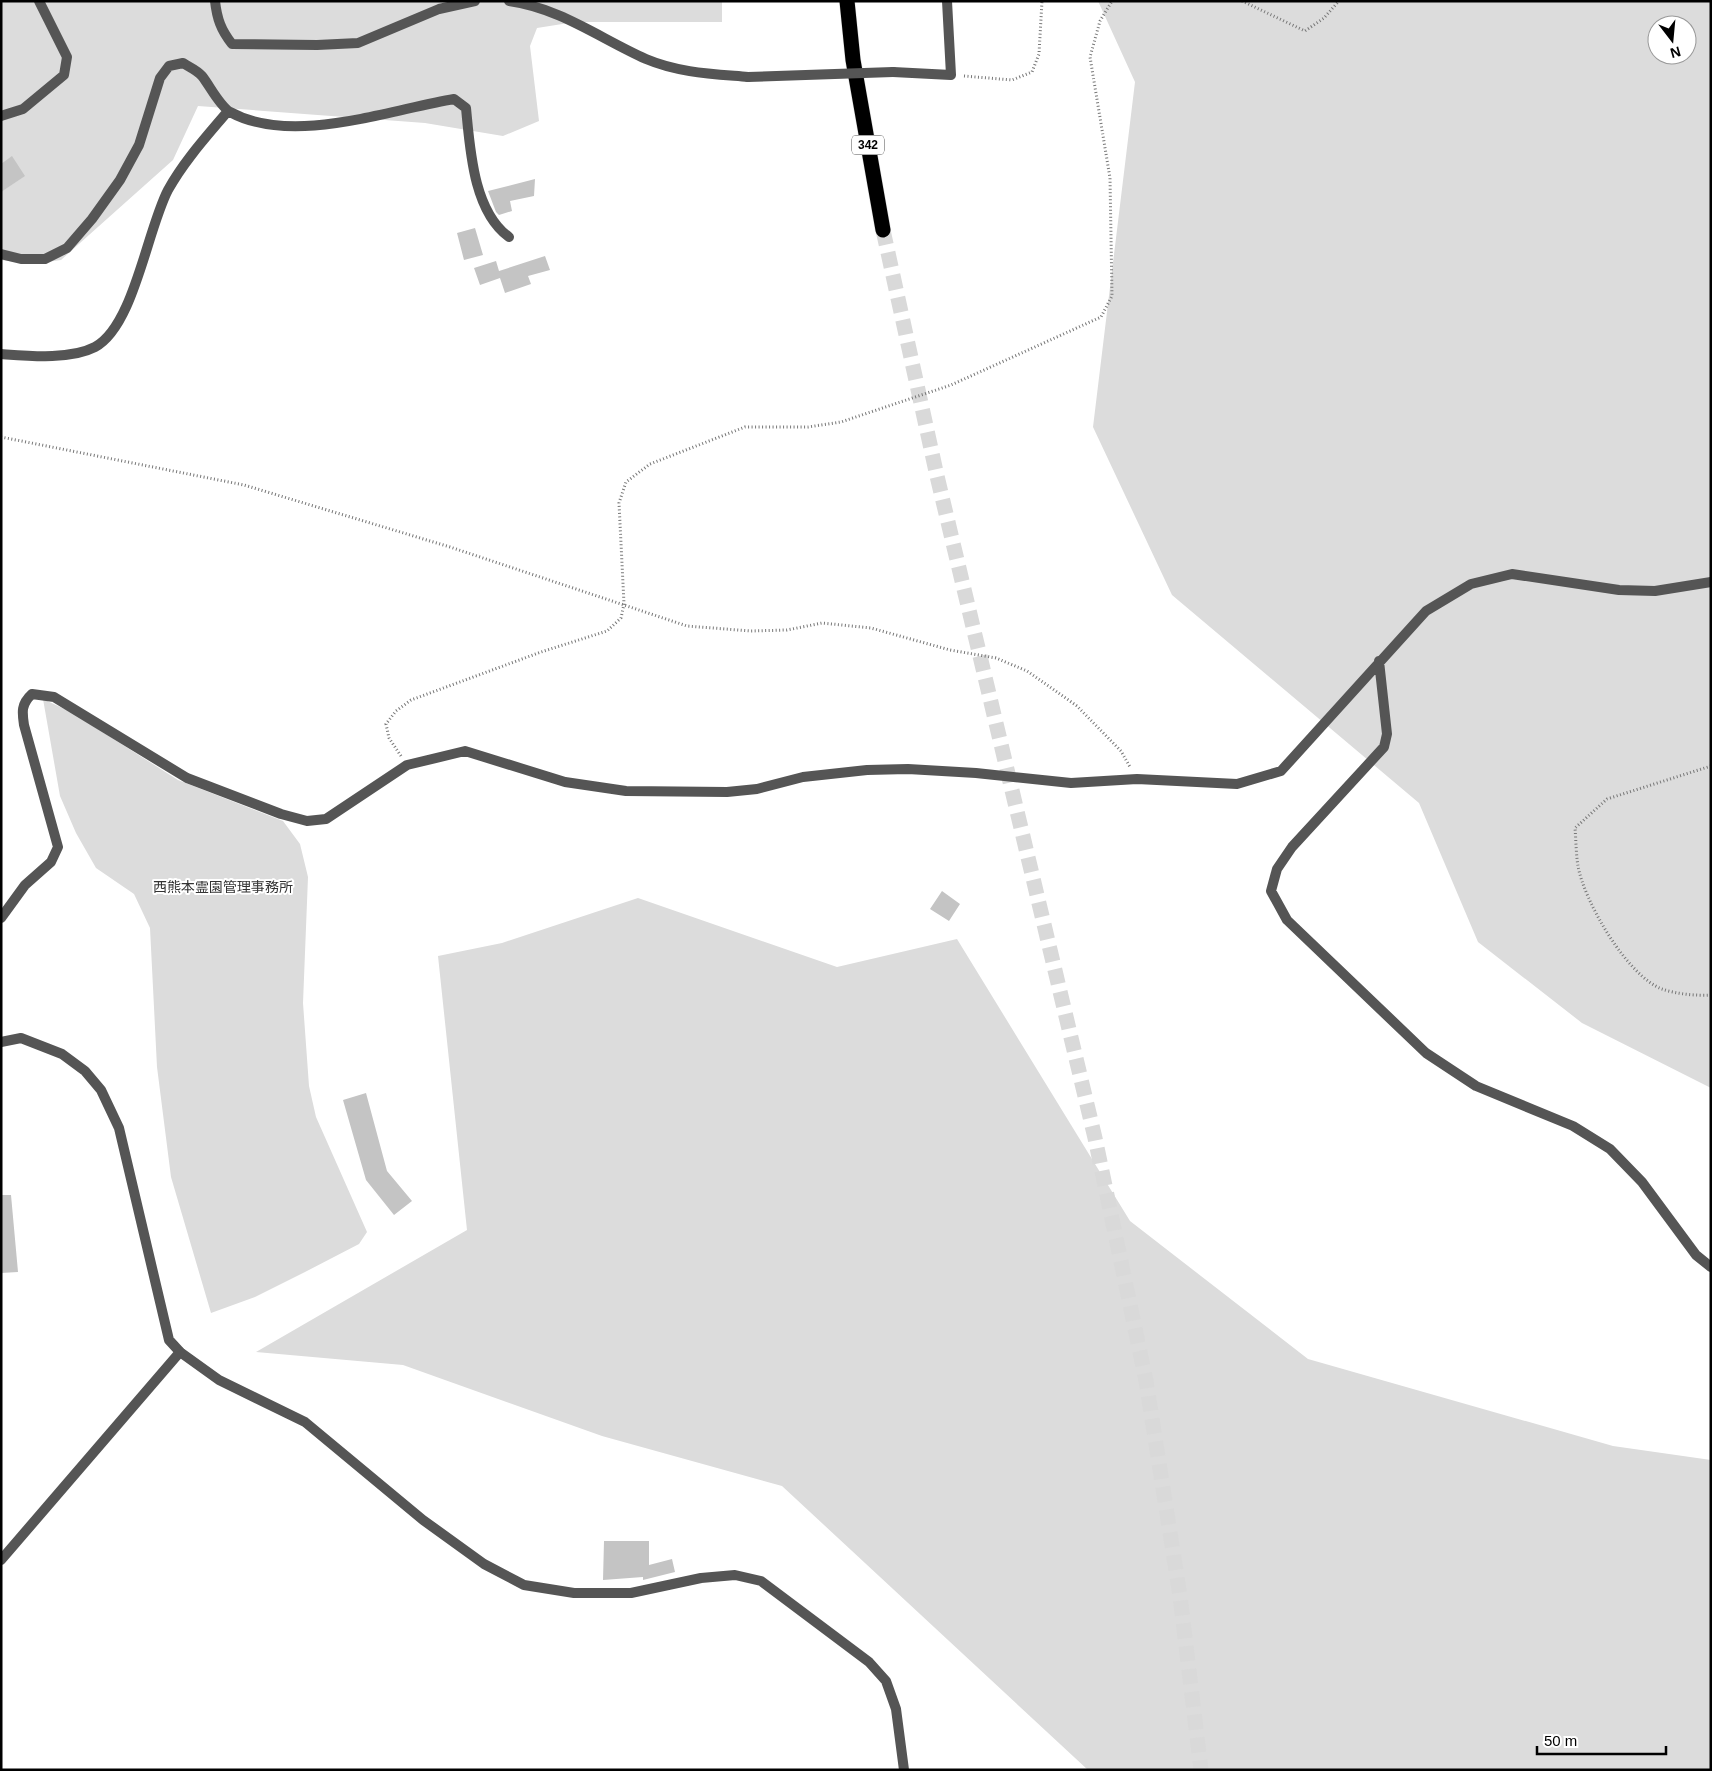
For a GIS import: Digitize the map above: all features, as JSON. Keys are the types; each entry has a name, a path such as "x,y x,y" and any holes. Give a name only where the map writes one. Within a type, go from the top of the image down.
{"highway":[{"path":"842,1 853,60"},
{"path":"848,1 853,60"},
{"name":"342","path":"853,60 883,230"}],"street":[{"path":"1,116 23,109 64,75 67,57 39,1"},
{"path":"215,1 217,18 222,32 232,44 317,46 358,43 440,10 475,1"},
{"path":"509,1 527,4 575,22 647,59 690,72 748,77 893,72 951,75 947,1"},
{"path":"1,254 21,259 45,259 67,248 92,219 120,180 139,145 160,78 169,66 183,63 200,74 228,111 254,122 286,126 342,123 454,100 466,108 475,176 488,210 500,230 509,237"},
{"path":"1,354 56,357 95,347 112,333 131,296 153,226 168,190 191,155 228,111"},
{"path":"1,918 25,884 51,862 58,847 21,710 25,700 32,694 54,697 187,778 281,814 307,821 326,819 407,764 465,751 565,782 635,792 734,792 757,789 803,777 867,770 908,769 976,773 1071,783 1137,779 1237,784 1281,771 1379,661 1426,612 1471,584 1512,574 1619,590 1655,591 1711,582"},
{"path":"1379,661 1387,734 1384,747 1292,847 1277,869 1271,892 1287,920 1426,1053 1476,1086 1573,1126 1610,1149 1642,1182 1696,1254 1711,1266"},
{"path":"1,1042 21,1038 62,1054 85,1071 101,1090 120,1128 169,1340 180,1352 219,1380 305,1422 422,1520 484,1564 524,1585 574,1592 631,1593 701,1578 735,1575 761,1581 869,1662 886,1681 896,1709 904,1770"},
{"path":"1,1560 180,1352"}],"path":[{"path":"951,75 1012,80 1032,72 1039,54 1042,1"},
{"path":"407,764 389,738 386,724 396,711 411,700 541,652 607,632 621,618 624,604 619,503 626,482 636,472 650,464 745,427 808,427 841,422 951,384 1101,317 1112,296 1110,178 1090,57 1100,21 1112,1"},
{"path":"1242,1 1272,17 1306,31 1324,18 1339,1"},
{"path":"1,437 244,485 450,547 687,626 751,631 787,630 822,623 871,628 950,650 996,658 1027,672 1077,706 1121,751 1137,779"},
{"path":"1711,766 1607,799 1575,828 1578,867 1593,910 1629,963 1645,978 1661,989 1700,996 1711,996"}],"green space":[{"path":"1,1 722,1 722,22 575,22 537,28 530,46 539,121 503,136 425,123 198,106 173,160 61,260 32,264 1,260"},
{"path":"1098,1 1711,1 1711,1088 1582,1023 1478,942 1419,803 1172,595 1093,427 1135,82"},
{"name":"西熊本霊園管理事務所","path":"43,699 71,712 178,780 283,821 300,844 308,877 303,1003 309,1086 316,1117 367,1232 359,1244 255,1297 211,1313 171,1177 157,1067 150,928 134,894 96,868 76,833 60,796"},
{"path":"638,898 837,967 957,939 1130,1221 1308,1359 1613,1446 1711,1460 1711,1770 1088,1770 782,1486 602,1436 403,1365 256,1352 467,1230 438,956 502,943"}],"building":[{"path":"12,156 25,176 1,192 1,164"},
{"path":"535,179 534,196 510,201 512,211 499,215 496,212 488,191"},
{"path":"475,228 483,255 464,260 457,233"},
{"path":"545,256 550,270 528,276 531,284 505,293 500,278 480,285 474,268 496,261 499,271"},
{"path":"942,891 960,904 949,921 930,909"},
{"path":"366,1093 387,1171 412,1201 394,1215 366,1180 343,1100"},
{"path":"1,1195 11,1195 18,1272 1,1273"},
{"path":"604,1541 649,1541 649,1565 672,1559 675,1572 643,1580 643,1577 603,1580"}],"tunnel":[{"path":"883,230 937,476 1095,1138 1146,1381 1180,1596 1201,1770"}]}
